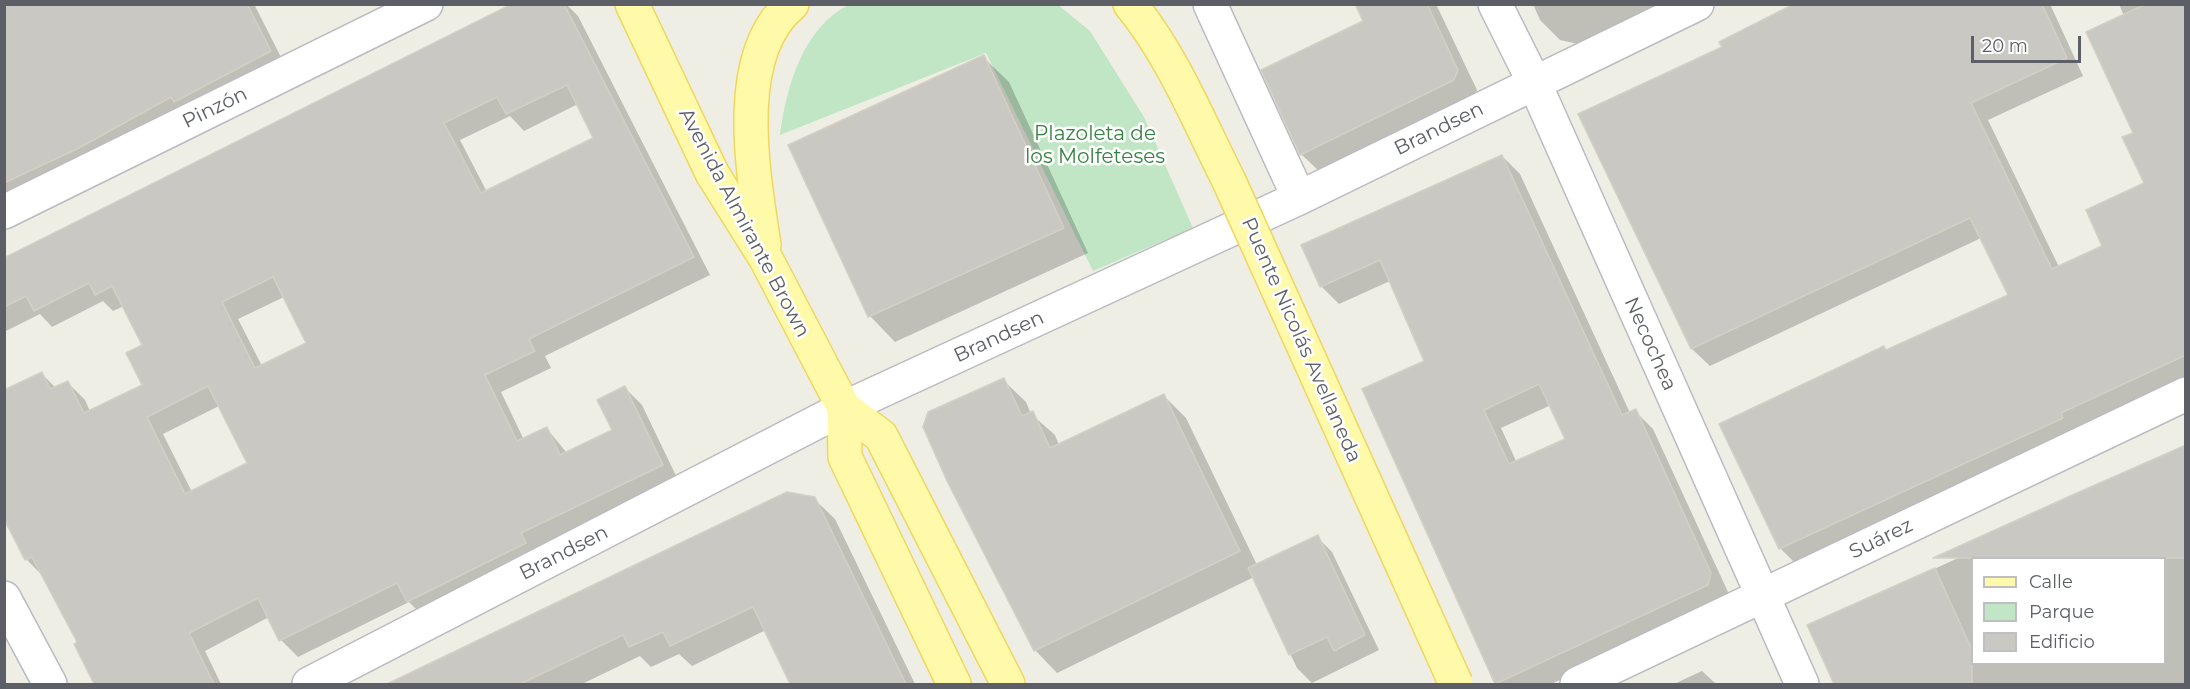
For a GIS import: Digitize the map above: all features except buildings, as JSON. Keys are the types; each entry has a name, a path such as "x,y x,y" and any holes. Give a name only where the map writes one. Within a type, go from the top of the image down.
{"main road":[{"name":"Avenida Almirante Brown","path":"632,4 712,172 766,259 844,408 881,436 1008,684"},
{"path":"766,259 754,181 751,128 753,82 757,63 770,34 792,4"},
{"name":"Puente Nicolás Avellaneda","path":"1130,4 1145,23 1166,59 1229,181 1456,684"},
{"name":"Avenida Almirante Brown","path":"844,408 845,457 954,684"}],"street":[{"name":"Pinzón","path":"4,212 426,4"},
{"path":"1210,4 1299,198"},
{"name":"Necochea","path":"1495,4 1534,82 1761,597 1802,684"},
{"name":"Brandsen","path":"309,684 844,408 1299,198 1697,4"},
{"name":"Suárez","path":"1577,684 2186,394"},
{"path":"4,598 50,684"}],"green space":[{"name":"Plazoleta de los Molfeteses","path":"850,4 1058,5 1090,31 1144,117 1193,228 1093,271 986,53 780,135 792,79 809,43 820,27"}]}
